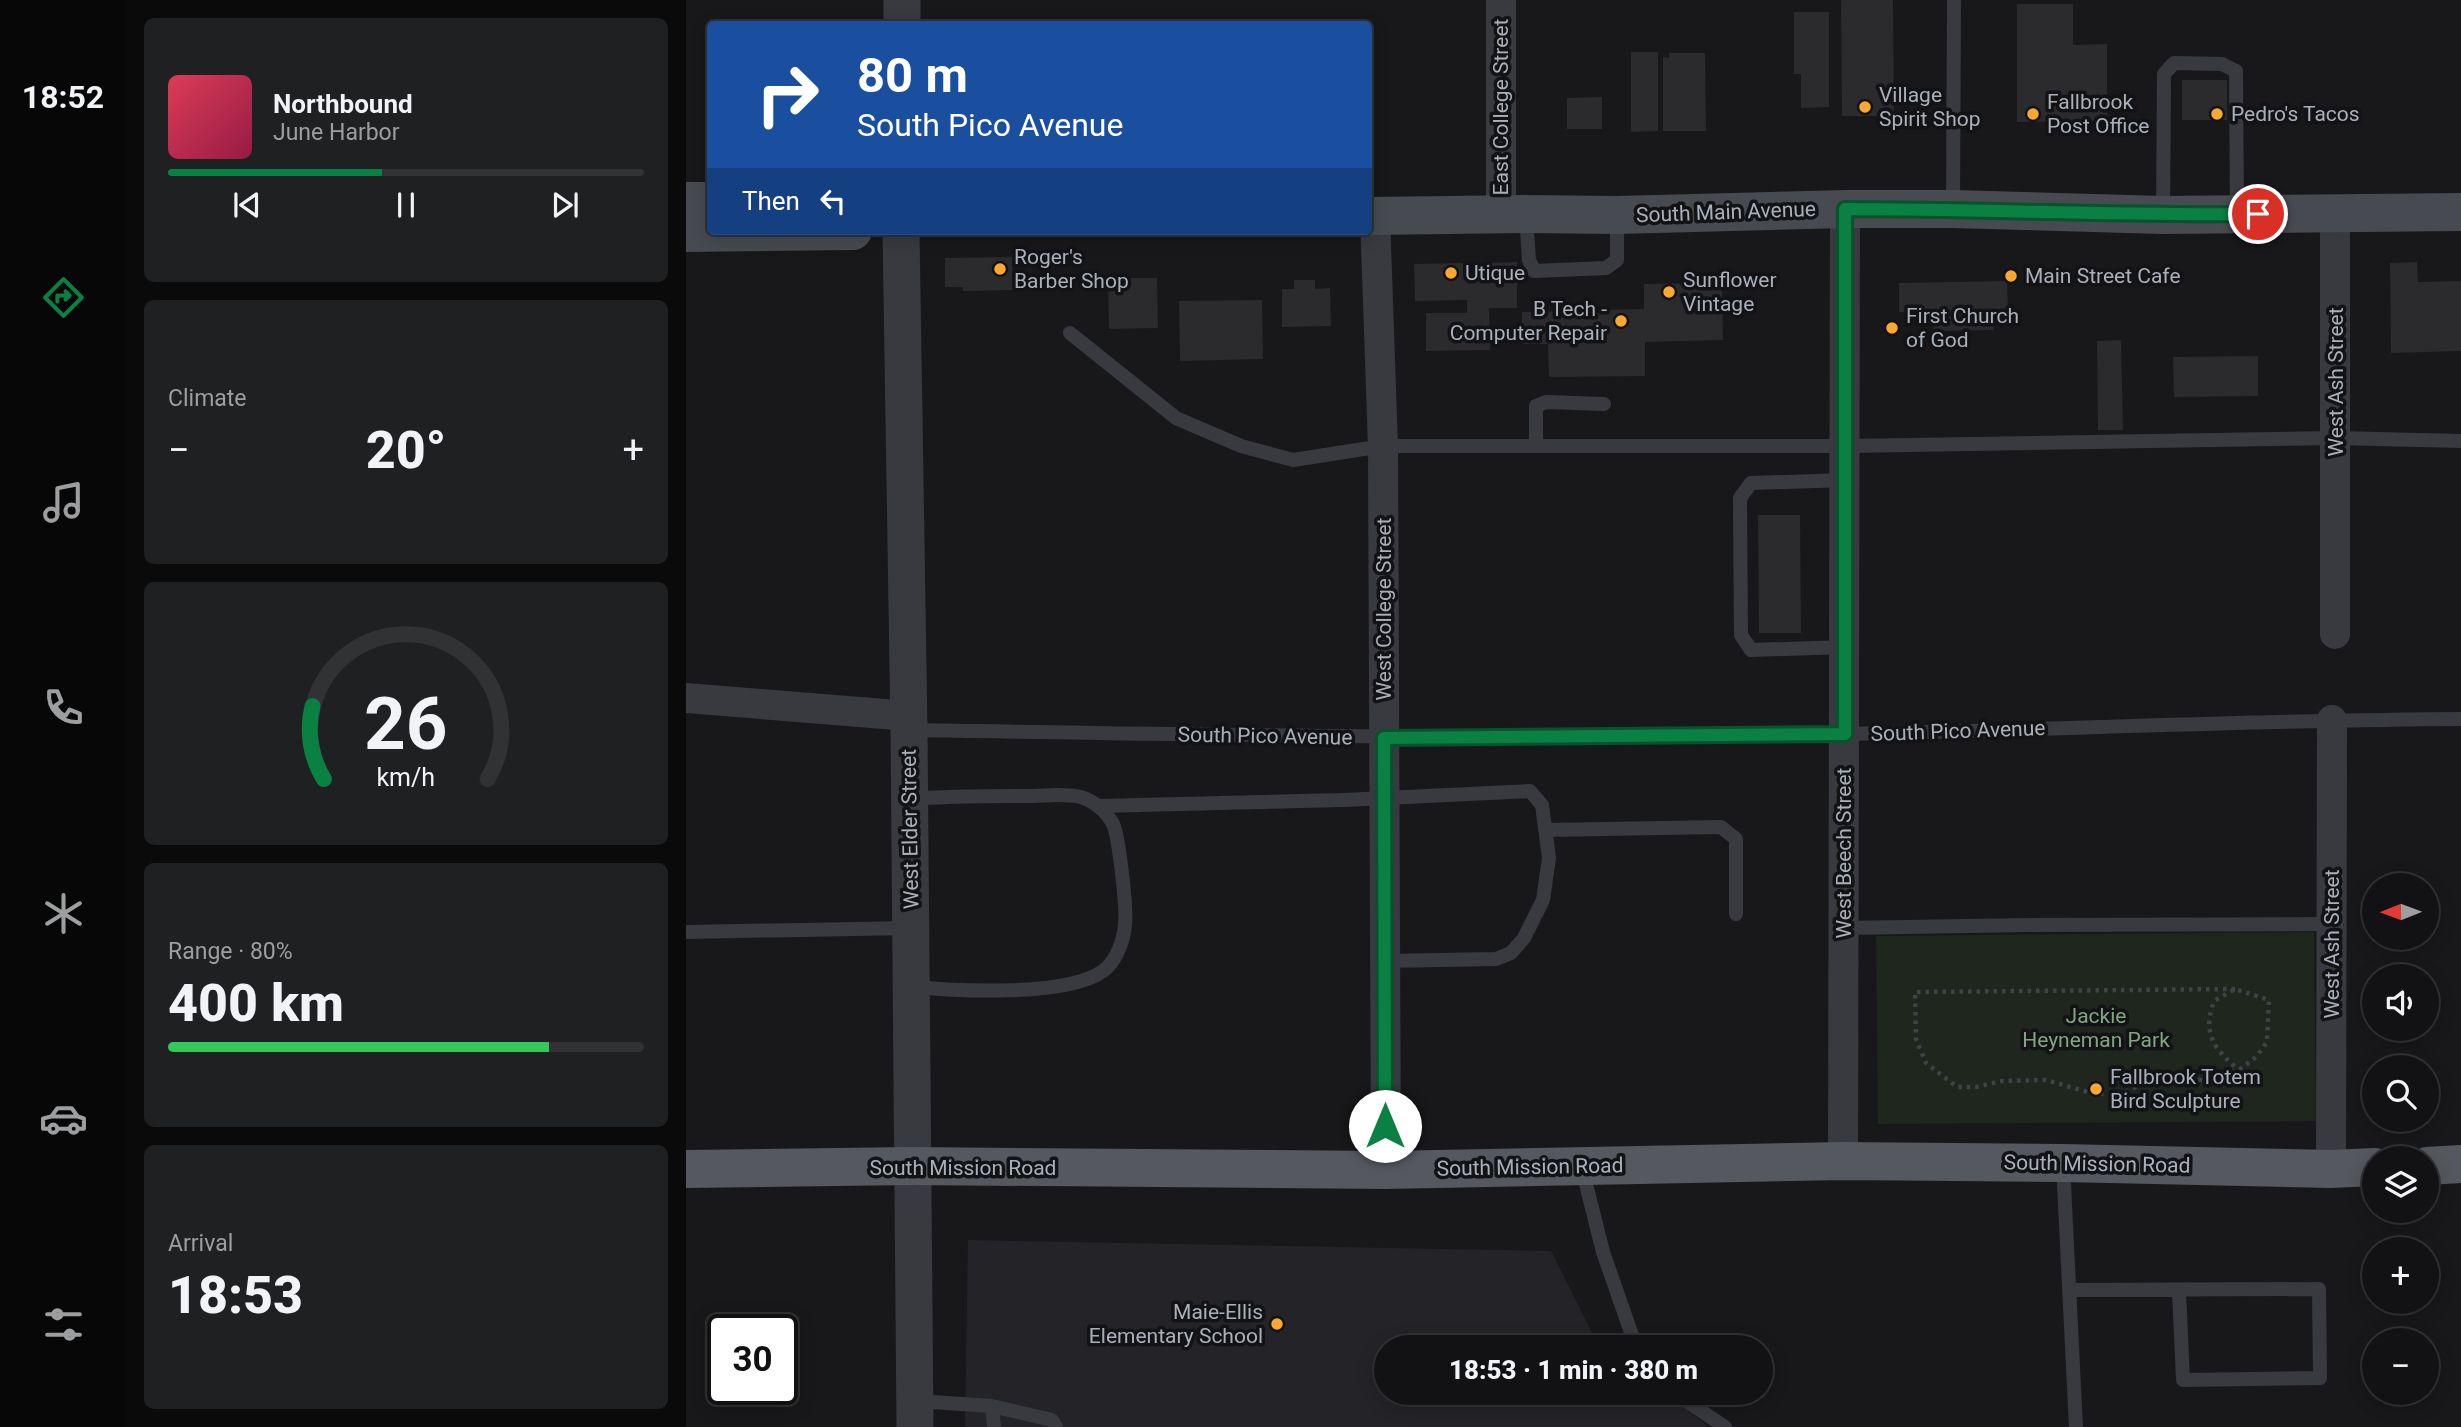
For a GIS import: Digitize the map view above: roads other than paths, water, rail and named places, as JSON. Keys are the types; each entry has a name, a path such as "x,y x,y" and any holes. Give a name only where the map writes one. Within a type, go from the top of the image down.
{"main road":[{"path":"686,201 707,201"},
{"name":"South Main Avenue","path":"1372,216 1617,215 1845,209 2163,215 2461,212"},
{"path":"686,233 707,233"},
{"name":"South Mission Road","path":"686,1169 912,1166 1386,1170 1843,1161 2362,1168"},
{"path":"2439,1165 2461,1164"}],"street":[{"path":"902,0 902,21"},
{"name":"East College Street","path":"1501,0 1513,214"},
{"name":"West Beech Street","path":"1843,1161 1845,209"},
{"name":"West Ash Street","path":"2334,214 2335,634"},
{"name":"West College Street","path":"1372,216 1383,446 1386,1170"},
{"name":"West Elder Street","path":"901,235 910,799 915,1414"},
{"name":"South Pico Avenue","path":"686,698 909,723"},
{"name":"West Ash Street","path":"2332,720 2332,1169"}],"lane":[{"path":"1953,209 1954,0"},
{"path":"2163,215 2164,74 2174,63 2222,64 2236,71 2237,214"},
{"path":"1513,214 1534,271 1606,268 1617,260 1617,215"},
{"path":"1070,333 1176,418 1241,446 1293,460 1383,446 1846,446 2336,438 2461,441"},
{"path":"1536,446 1536,406 1546,402 1604,404"},
{"path":"1845,648 1751,650 1741,635 1740,498 1751,483 1846,480"},
{"name":"South Pico Avenue","path":"909,723 1384,738 1845,734 2332,720 2461,719"},
{"path":"1098,806 1530,791 1542,804 1549,858 1543,900 1524,937 1511,953 1496,959 1385,961"},
{"path":"910,799 1057,796 1081,797 1098,806 1113,824 1119,855 1125,925 1118,952 1103,971 1066,985 948,990 912,987"},
{"path":"1545,830 1721,827 1736,839 1736,914"},
{"path":"1844,928 2332,924"},
{"path":"686,932 911,928"},
{"path":"2063,1163 2076,1427"},
{"path":"1582,1166 1603,1252 1632,1335"},
{"path":"2069,1290 2319,1289 2320,1378 2183,1380 2179,1291"},
{"path":"1692,1405 1725,1427"},
{"path":"992,1406 994,1427"},
{"path":"915,1414 992,1406 1052,1420 1056,1427"}],"place":[{"name":"Village Spirit Shop","path":"1865,107"},
{"name":"Fallbrook Post Office","path":"2033,114"},
{"name":"Pedro's Tacos","path":"2217,114"},
{"name":"Roger's Barber Shop","path":"1000,269"},
{"name":"Utique","path":"1451,273"},
{"name":"Main Street Cafe","path":"2011,276"},
{"name":"Sunflower Vintage","path":"1669,292"},
{"name":"B Tech - Computer Repair","path":"1621,321"},
{"name":"First Church of God","path":"1892,328"},
{"name":"Fallbrook Totem Bird Sculpture","path":"2096,1089"},
{"name":"Maie-Ellis Elementary School","path":"1277,1324"}],"park label":[{"name":"Jackie Heyneman Park","path":"2096,1028"}]}
